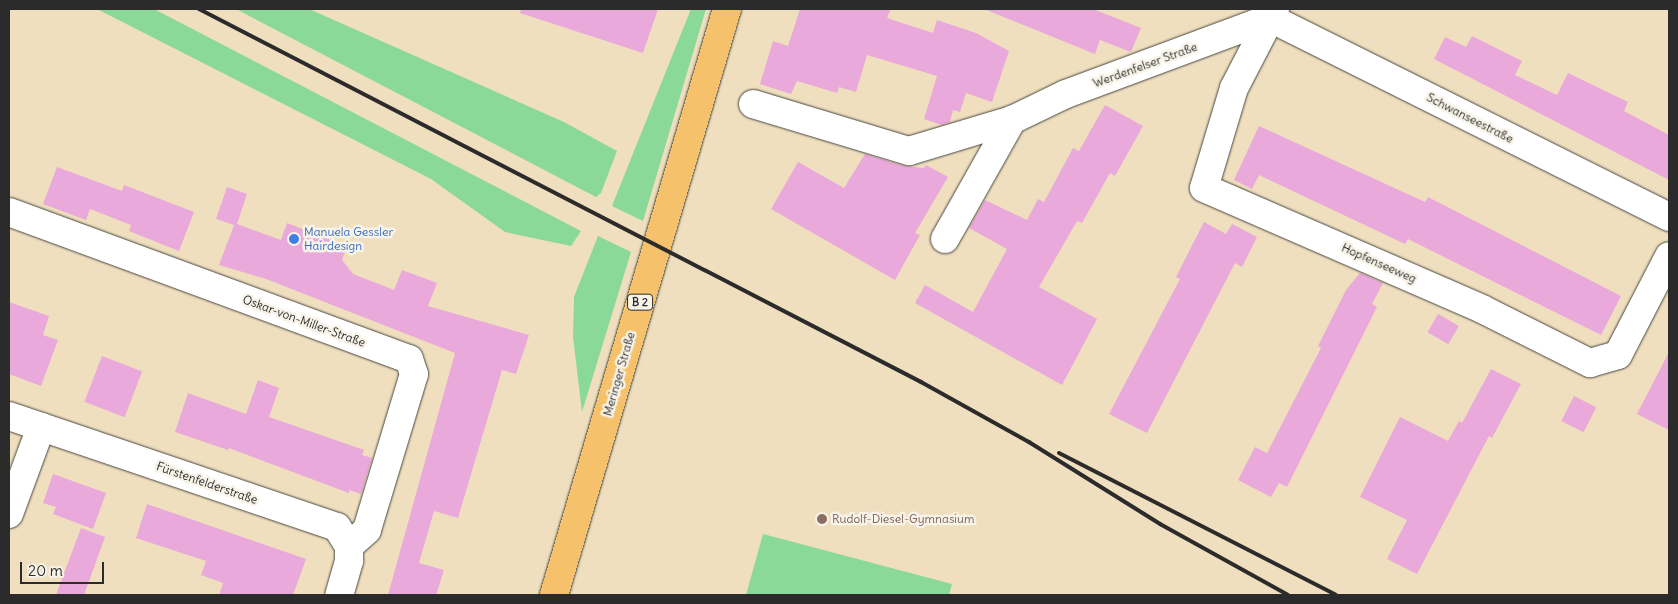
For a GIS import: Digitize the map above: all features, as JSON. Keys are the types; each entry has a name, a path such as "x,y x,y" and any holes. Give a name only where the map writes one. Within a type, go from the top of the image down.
{"main road":[{"name":"Meringer Straße","path":"554,595 727,9"}],"street":[{"name":"Werdenfelser Straße","path":"753,104 909,151 1012,120 1066,94 1273,13"},
{"name":"Schwanseestraße","path":"1273,13 1669,217"},
{"name":"Hopfenseeweg","path":"1273,13 1234,88 1204,188 1482,309 1590,363 1618,355 1669,256"},
{"path":"945,239 1012,120"},
{"name":"Oskar-von-Miller-Straße","path":"9,212 409,359 414,374 367,530 349,546"},
{"name":"Fürstenfelderstraße","path":"9,416 337,527 349,546"},
{"path":"9,514 41,427"},
{"path":"339,595 349,561 349,546"}],"green space":[{"path":"97,9 154,9 581,231 571,246 505,232 431,179"},
{"path":"236,9 309,9 564,122 617,151 601,193 596,197"},
{"path":"691,9 706,9 643,221 612,206"},
{"path":"598,236 631,252 582,412 573,337 574,297"},
{"path":"763,534 952,584 949,595 746,595"}],"building":[{"path":"521,9 658,9 643,53 520,13"},
{"path":"800,9 891,9 887,18 933,33 937,20 976,33 1009,51 992,102 966,93 960,112 953,110 950,122 942,125 924,119 937,76 867,55 856,92 839,87 837,93 797,81 791,94 760,84 773,41 788,46"},
{"path":"984,9 1093,9 1141,28 1131,52 1100,40 1095,54"},
{"path":"1472,36 1522,61 1515,75 1557,95 1568,73 1628,102 1624,111 1669,135 1669,180 1434,59 1445,37 1466,47"},
{"path":"1105,105 1143,126 1115,176 1110,173 1082,223 1077,221 1039,287 1097,319 1062,385 915,303 925,285 973,312 1007,249 969,228 985,200 1027,220 1038,199 1044,202 1073,148 1079,151"},
{"path":"1259,126 1425,202 1428,197 1621,296 1601,335 1408,239 1405,244 1259,175 1252,189 1234,180"},
{"path":"865,154 904,166 924,168 926,165 948,177 915,233 920,235 895,280 771,209 798,162 844,188"},
{"path":"57,167 122,191 124,185 194,212 179,251 129,231 131,225 90,209 86,220 43,204"},
{"path":"227,187 247,194 237,224 281,240 287,223 347,246 342,260 353,274 394,290 402,270 437,283 428,306 529,335 516,374 502,370 458,518 434,511 419,563 444,570 436,595 388,595 455,353 266,279 219,265 234,225 216,219"},
{"path":"1204,222 1226,234 1232,224 1257,237 1242,267 1235,263 1147,433 1109,414 1180,279 1176,277"},
{"path":"1360,273 1383,283 1372,304 1377,307 1287,487 1279,483 1271,497 1238,480 1255,447 1267,453 1321,348 1318,346 1346,290"},
{"path":"9,302 49,316 43,335 58,340 41,386 9,374"},
{"path":"1438,314 1459,326 1448,344 1428,332"},
{"path":"1669,352 1669,430 1637,414"},
{"path":"102,356 142,371 125,417 84,402"},
{"path":"1491,369 1521,384 1492,438 1489,436 1417,574 1387,559 1407,520 1360,497 1400,417 1448,441 1459,421 1462,423"},
{"path":"258,380 279,388 269,417 364,450 362,455 372,458 361,494 349,490 349,493 229,448 228,450 175,432 188,393 246,414"},
{"path":"1574,396 1596,407 1584,432 1561,421"},
{"path":"53,474 106,493 93,529 53,514 56,507 43,503"},
{"path":"147,504 306,559 293,595 219,595 223,583 201,575 206,561 136,538"},
{"path":"81,528 105,537 84,595 56,595"}],"railway":[{"path":"199,9 921,382 1029,442 1160,524 1288,595"},
{"path":"1059,453 1336,595"}],"place":[{"name":"Manuela Gessler Hairdesign","path":"294,239"},
{"name":"Rudolf-Diesel-Gymnasium","path":"822,519"}]}
